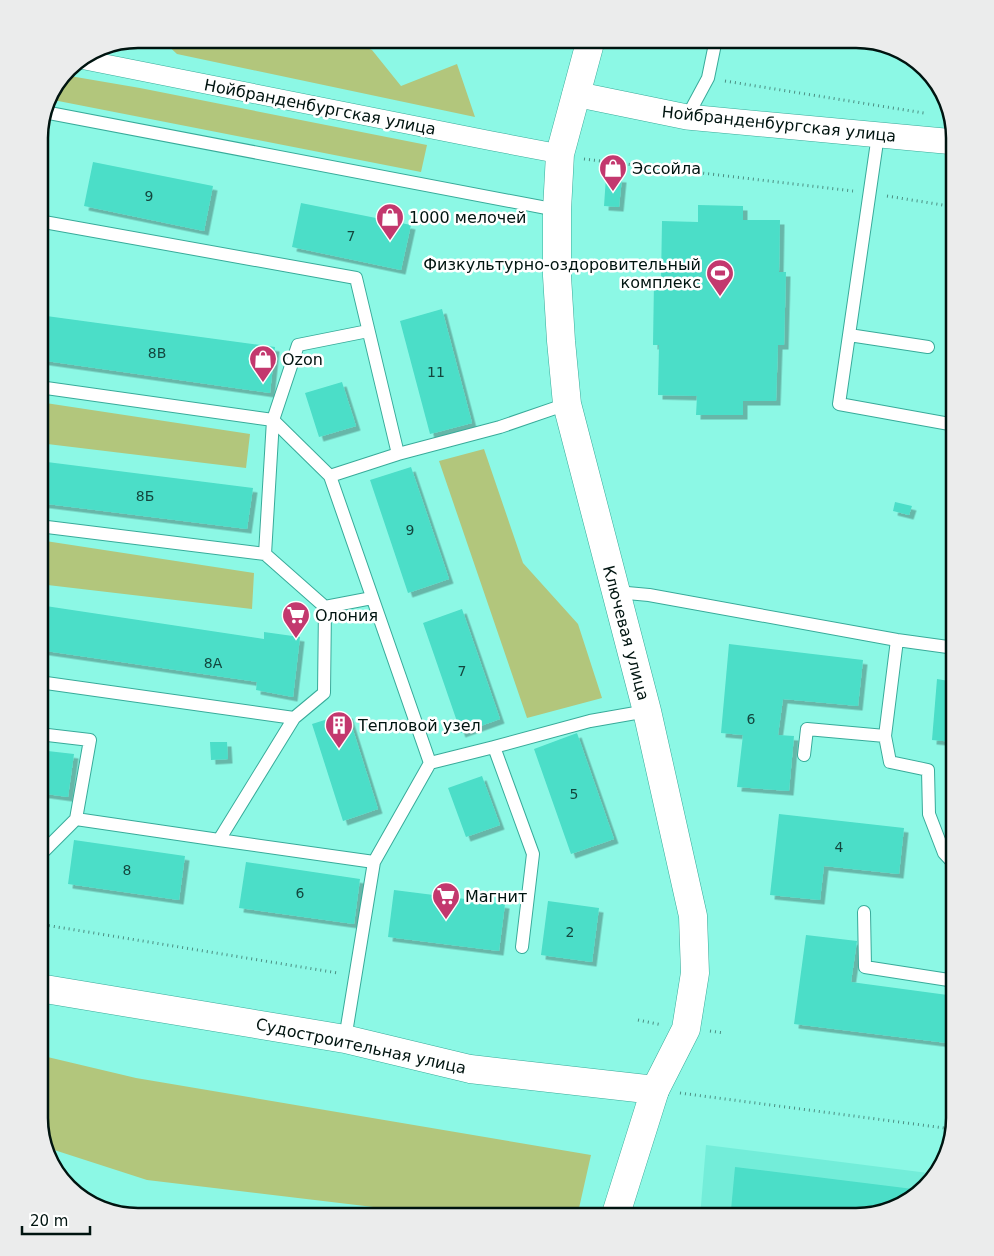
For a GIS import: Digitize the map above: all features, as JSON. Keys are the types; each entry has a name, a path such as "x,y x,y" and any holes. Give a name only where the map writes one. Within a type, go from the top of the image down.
{"main road":[{"name":"Ключевая улица","path":"588,48 560,154 557,210 559,313 567,404 647,711 692,916 695,973 686,1029 655,1090 618,1208"},
{"name":"Судостроительная улица","path":"48,990 345,1039 470,1069 655,1090"}],"street":[{"name":"Нойбранденбургская улица","path":"90,61 560,154"},
{"name":"Нойбранденбургская улица","path":"575,94 687,117 946,141"}],"lane":[{"path":"687,117 708,78 714,48"},
{"path":"51,113 557,210"},
{"path":"878,135 839,404 946,423"},
{"path":"48,223 356,278 398,454"},
{"path":"265,554 273,420 298,345 368,331"},
{"path":"849,334 928,347"},
{"path":"48,388 273,420 330,476 430,763"},
{"path":"330,476 398,454 500,427 567,404"},
{"path":"48,527 265,554 326,607"},
{"path":"616,592 659,597 897,640 946,647"},
{"path":"326,607 372,598"},
{"path":"219,840 294,718 324,693 326,607"},
{"path":"897,640 885,736 890,762 928,770 929,814 946,855"},
{"path":"48,683 294,718"},
{"path":"345,1039 374,862 430,763 590,721 647,711"},
{"path":"804,755 806,730 885,736"},
{"path":"48,735 90,740 76,819 48,847"},
{"path":"494,747 533,854 522,947"},
{"path":"76,819 374,862"},
{"path":"864,912 865,967 946,979"}],"path":[{"path":"708,78 930,114"},
{"path":"560,154 592,161 869,193 946,205"},
{"path":"48,925 356,976"},
{"path":"655,1090 946,1129"}],"shaded area":[{"path":"171,48 367,48 372,50 401,86 457,64 475,117 177,54"},
{"path":"72,76 140,88 427,145 421,172 55,100"},
{"path":"48,403 250,434 246,468 48,444"},
{"path":"484,449 523,563 578,624 602,698 527,718 439,461"},
{"path":"48,541 254,573 252,609 48,585"},
{"path":"48,1057 136,1078 591,1155 579,1208 382,1208 147,1180 53,1150 48,1130"},
{"path":"706,1145 928,1173 907,1193 891,1202 868,1208 701,1208"}],"building":[{"path":"93,162 213,186 204,231 84,206"},
{"name":"Эссойла","path":"606,177 622,178 619,207 604,206"},
{"path":"301,203 411,225 401,270 292,247"},
{"name":"Физкультурно-оздоровительный комплекс","path":"698,205 743,206 743,220 780,220 779,272 786,272 784,345 778,345 776,401 743,401 743,415 696,415 697,396 658,395 659,345 653,345 654,281 661,281 662,221 698,222"},
{"path":"442,309 472,423 430,434 400,321"},
{"path":"48,316 275,347 270,393 48,361"},
{"path":"342,382 356,426 319,437 305,393"},
{"path":"48,462 253,488 247,529 48,504"},
{"path":"411,467 449,579 408,593 370,480"},
{"path":"895,502 912,506 909,515 893,511"},
{"path":"48,606 264,639 264,632 300,637 293,697 256,690 257,682 48,651"},
{"path":"462,609 500,719 461,733 423,623"},
{"path":"729,644 863,660 858,706 783,699 778,735 794,736 789,791 737,787 743,735 721,733"},
{"path":"937,679 946,680 946,741 932,740"},
{"name":"Тепловой узел","path":"348,714 378,809 343,821 312,724"},
{"path":"577,733 614,839 571,854 534,749"},
{"path":"210,742 227,742 228,759 211,760"},
{"path":"48,751 74,754 68,797 48,794"},
{"path":"482,776 500,825 466,837 448,788"},
{"path":"779,814 904,828 899,874 824,866 820,900 770,895"},
{"path":"74,840 185,856 179,900 68,884"},
{"path":"246,862 360,879 354,924 239,908"},
{"name":"Магнит","path":"394,890 505,904 499,951 388,937"},
{"path":"548,901 599,908 592,962 541,955"},
{"path":"806,935 857,941 851,982 946,995 946,1043 794,1024"},
{"path":"735,1167 912,1189 891,1202 868,1208 731,1208"}],"place":[{"name":"Эссойла","path":"613,192"},
{"name":"1000 мелочей","path":"390,241"},
{"name":"Физкультурно-оздоровительный комплекс","path":"720,297"},
{"name":"Ozon","path":"263,383"},
{"name":"Олония","path":"296,639"},
{"name":"Тепловой узел","path":"339,749"},
{"name":"Магнит","path":"446,920"}]}
